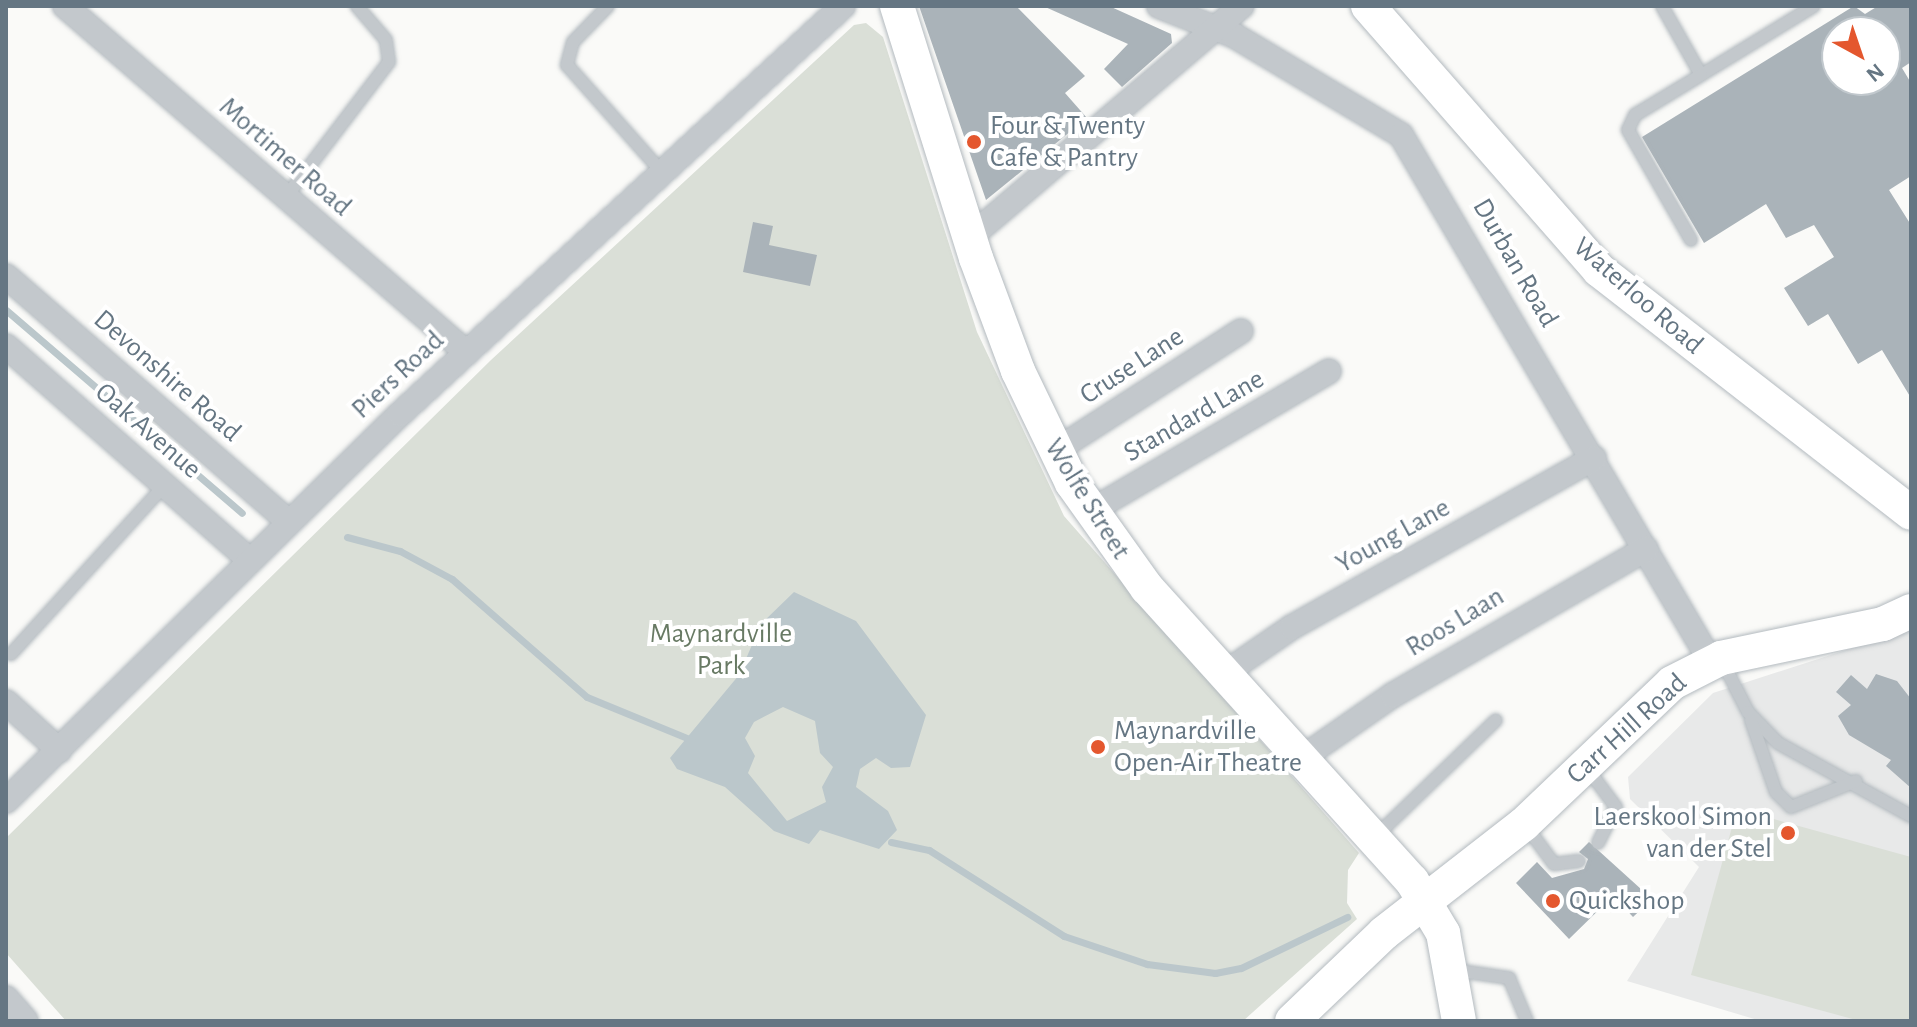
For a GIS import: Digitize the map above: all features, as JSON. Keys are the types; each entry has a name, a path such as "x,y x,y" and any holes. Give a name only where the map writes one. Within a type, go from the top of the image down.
{"street":[{"name":"Mortimer Road","path":"65,6 466,352"},
{"name":"Piers Road","path":"6,801 466,352 843,6"},
{"name":"Wolfe Street","path":"897,6 969,238 1055,451 1089,512 1225,673 1375,837 1426,904 1443,933 1459,1021"},
{"name":"Durban Road","path":"1159,6 1212,27 1372,111 1401,135 1646,549 1716,660"},
{"path":"969,238 1212,27 1242,6"},
{"name":"Waterloo Road","path":"1368,6 1599,270 1911,513"},
{"name":"Devonshire Road","path":"6,276 289,522"},
{"name":"Cruse Lane","path":"1055,451 1241,331"},
{"name":"Oak Avenue","path":"6,346 250,560"},
{"name":"Standard Lane","path":"1089,512 1329,371"},
{"name":"Young Lane","path":"1225,673 1292,627 1594,458"},
{"name":"Roos Laan","path":"1302,758 1405,687 1646,549"},
{"name":"Carr Hill Road","path":"1292,1021 1384,933 1426,904 1524,824 1672,683 1716,660 1883,624 1911,611"},
{"path":"6,702 59,750"},
{"path":"6,998 26,1021"}],"lane":[{"path":"286,197 389,62 386,40 357,6"},
{"path":"608,6 573,42 567,65 661,171"},
{"path":"1662,6 1701,75"},
{"path":"1691,240 1628,130 1635,115 1814,6"},
{"path":"11,654 164,486"},
{"path":"1716,660 1748,712 1784,802 1802,807 1856,781"},
{"path":"1748,712 1796,756 1856,781 1911,816"},
{"path":"1375,837 1496,720"},
{"path":"1585,765 1616,807 1598,843"},
{"path":"1524,824 1554,864 1579,861"},
{"path":"1450,971 1509,978 1527,1021"}],"shaded area":[{"path":"794,592 856,621 926,715 910,767 891,768 876,758 860,769 856,787 888,811 897,830 879,849 820,830 809,844 774,831 725,787 677,769 670,758 739,675 761,624","holes":["783,707 815,721 820,753 833,767 822,787 826,802 787,821 748,773 755,756 745,738 754,722"]},
{"name":"Laerskool Simon van der Stel","path":"1911,629 1911,1021 1761,1021 1627,981 1699,867 1630,799 1628,777 1713,693"}],"green space":[{"name":"Maynardville Park","path":"866,23 883,37 977,332 1064,516 1359,853 1348,870 1347,903 1357,919 1243,1021 66,1021 6,953 6,838 491,360 854,25"},
{"path":"1737,809 1911,857 1911,1021 1860,1021 1691,975"}],"building":[{"path":"919,6 1016,6 1085,76 1065,93 1087,118 986,200"},
{"path":"1043,6 1109,6 1171,34 1172,43 1122,87 1104,69 1128,44"},
{"path":"1854,6 1865,14 1878,6 1911,6 1911,62 1902,68 1911,83 1911,176 1889,190 1911,225 1911,398 1882,350 1858,364 1828,314 1808,326 1784,288 1834,257 1814,225 1786,238 1766,204 1704,243 1642,137 1821,26 1821,96 1901,96 1901,16 1838,16"},
{"path":"753,222 773,226 769,245 817,255 810,286 743,272"},
{"path":"1876,674 1897,681 1911,699 1911,788 1886,766 1891,760 1849,735 1838,716 1851,705 1836,692 1851,675 1867,689"},
{"path":"1589,842 1652,899 1633,917 1613,896 1569,939 1516,883 1537,862 1552,878 1584,869 1588,859 1579,852"}],"waterway":[{"path":"6,310 242,513"},
{"path":"347,537 400,551 452,579 587,697 692,740"},
{"path":"891,842 929,850 1064,936 1147,964 1215,973 1241,968 1347,917"}],"place":[{"name":"Four & Twenty Cafe & Pantry","path":"974,142"},
{"name":"Maynardville Open-Air Theatre","path":"1098,747"},
{"name":"Laerskool Simon van der Stel","path":"1788,833"},
{"name":"Quickshop","path":"1553,901"}]}
